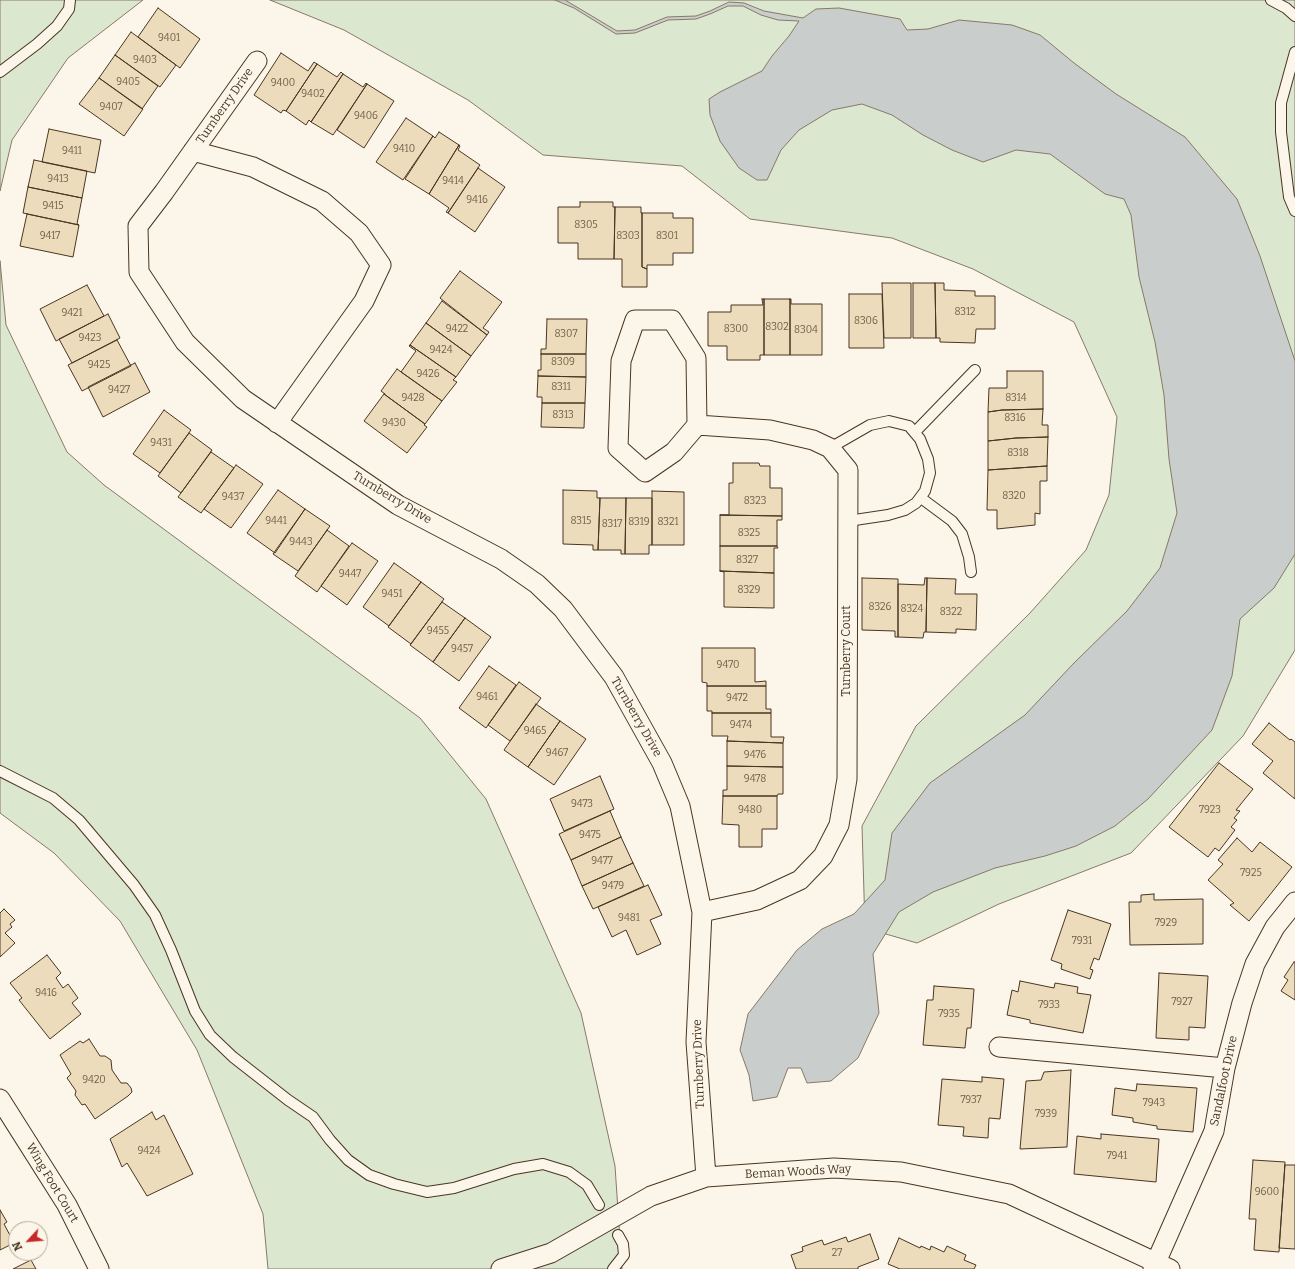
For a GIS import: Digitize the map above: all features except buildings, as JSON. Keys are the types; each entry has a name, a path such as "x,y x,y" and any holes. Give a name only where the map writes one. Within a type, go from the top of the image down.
{"street":[{"name":"Turnberry Drive","path":"257,61 138,226 139,272 185,342 242,399 398,504 501,559 537,584 563,609 614,677 662,763 680,806 702,912 696,1042 706,1177"},
{"name":"Turnberry Drive","path":"193,151 253,167 322,201 359,233 381,265 364,301 277,423"},
{"path":"635,320 672,320 696,358 697,425 674,452 645,472 618,448 621,361 635,320"},
{"name":"Turnberry Court","path":"697,425 770,430 813,440 830,448 848,470 847,779 839,825 823,856 800,880 757,900 702,912"},
{"name":"Sandalfoot Drive","path":"1160,1267 1214,1131 1225,1068 1242,1003 1255,964 1275,927 1295,902"},
{"path":"999,1047 1225,1068"},
{"name":"Wing Foot Court","path":"0,1099 67,1204 99,1269"},
{"name":"Beman Woods Way","path":"501,1269 552,1253 651,1196 706,1177 834,1168 901,1172 1009,1194 1160,1267"}],"lane":[{"path":"0,72 38,44 57,26 69,9 70,0"},
{"path":"1271,0 1286,8 1295,16"},
{"path":"1295,52 1281,103 1281,132 1289,197 1295,210"},
{"path":"915,432 975,370"},
{"path":"830,448 870,425 889,420 909,426 920,439 928,459 930,473 925,491 916,503 905,510 888,516 848,521"},
{"path":"920,498 952,521 962,534 969,557 970,572"},
{"path":"0,771 53,798 79,820 134,885 155,915 171,950 195,1011 210,1035 232,1057 288,1100 313,1117 330,1140 348,1160 369,1175 394,1184 427,1192 454,1188 514,1169 543,1164 569,1172 587,1185 599,1205"},
{"path":"613,1269 624,1255 623,1244 618,1235"}],"green space":[{"path":"0,0 143,0 68,58 12,140 0,191"},
{"path":"270,0 1295,0 1295,650 1243,736 1131,853 999,904 917,943 865,928 862,826 916,726 1030,613 1086,550 1109,495 1117,417 1074,322 973,269 892,238 750,219 682,166 543,155 468,100 344,30"},
{"path":"0,261 6,325 67,452 104,485 420,718 486,799 581,1013 615,1166 622,1269 268,1269 263,1214 197,1050 120,921 54,853 0,813"}],"shaded area":[{"path":"555,0 565,0 617,31 635,30 667,17 696,16 729,2 744,3 764,11 803,18 816,9 839,8 900,19 907,30 928,29 959,20 1012,25 1040,35 1074,63 1116,94 1185,137 1237,199 1260,256 1295,361 1295,554 1274,588 1240,619 1232,676 1212,730 1148,799 1115,826 1076,846 1045,856 995,868 933,892 899,912 873,954 879,1013 858,1058 831,1081 807,1083 801,1068 788,1068 777,1097 753,1101 749,1075 740,1050 748,1014 797,950 822,929 854,914 885,880 892,833 930,783 1025,715 1074,663 1127,611 1160,568 1177,513 1169,459 1164,395 1155,342 1139,277 1131,215 1124,199 1105,194 1050,154 1016,150 983,162 952,150 923,135 892,115 862,104 832,110 799,130 781,150 767,180 757,180 739,168 720,141 710,115 709,99 762,71 799,21 778,20 761,15 743,6 728,6 696,19 668,20 635,33 616,34 574,8"}]}
